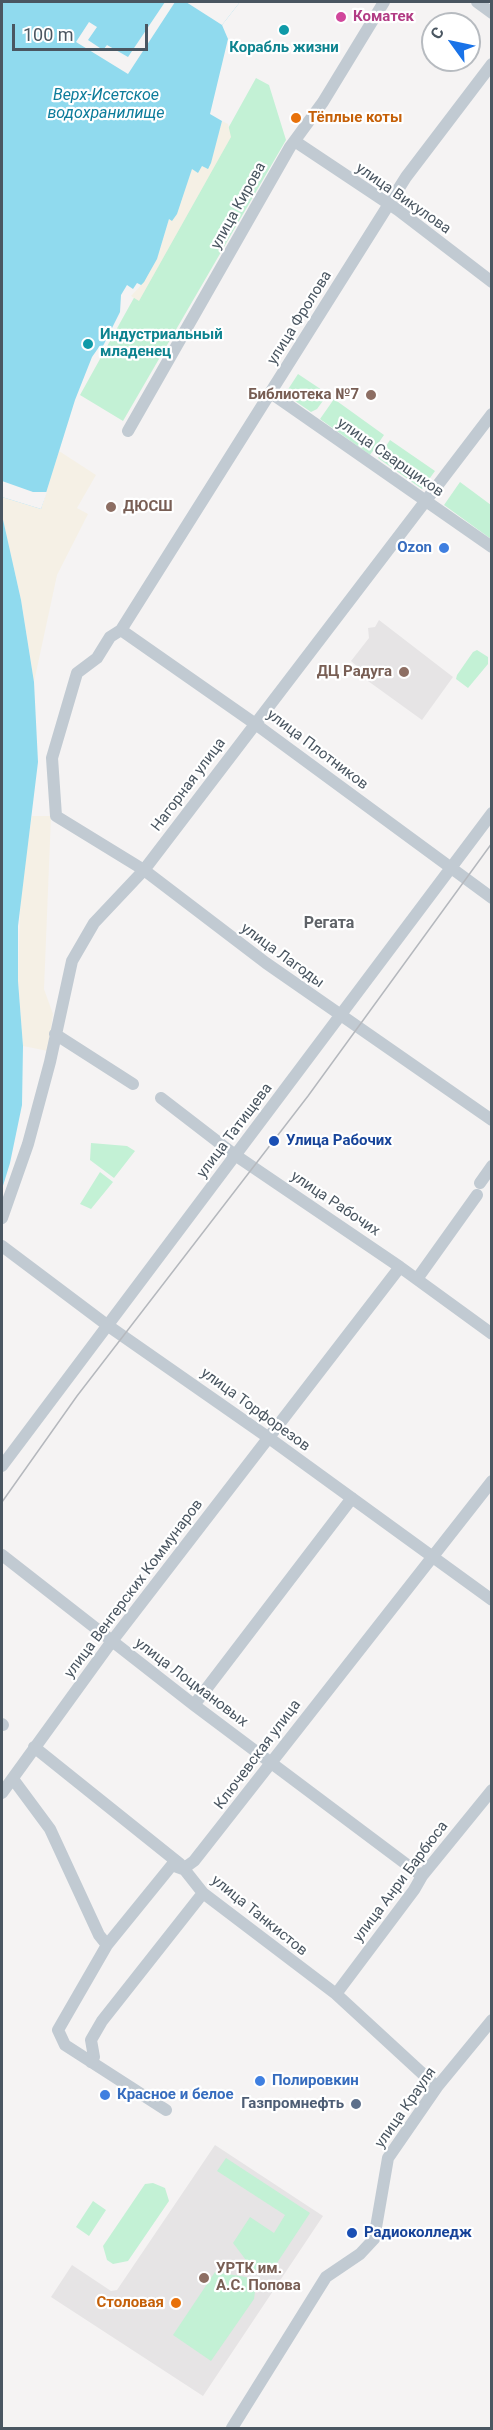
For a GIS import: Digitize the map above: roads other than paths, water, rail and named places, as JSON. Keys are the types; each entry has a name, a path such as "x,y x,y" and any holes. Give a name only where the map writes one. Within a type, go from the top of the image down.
{"street":[{"name":"улица Кирова","path":"128,431 290,147 296,142 384,2"},
{"path":"477,2 492,13"},
{"name":"улица Фролова","path":"56,816 52,758 77,673 97,658 111,637 121,630 388,206 426,149 492,64"},
{"name":"улица Викулова","path":"296,142 388,206 398,210 492,282"},
{"name":"улица Сварщиков","path":"271,393 492,547"},
{"name":"Нагорная улица","path":"2,1218 28,1144 50,1062 72,961 94,923 144,870 254,723 270,708 492,414"},
{"name":"улица Плотников","path":"121,630 254,723 492,898"},
{"name":"улица Татищева","path":"2,1466 492,813"},
{"name":"улица Лагоды","path":"56,816 144,870 339,1016 492,1120"},
{"path":"55,1034 133,1084"},
{"name":"улица Рабочих","path":"161,1098 235,1155 400,1267 492,1334"},
{"path":"417,1280 492,1166"},
{"name":"улица Торфорезов","path":"2,1246 107,1325 434,1556 492,1600"},
{"name":"улица Венгерских Коммунаров","path":"13,1779 112,1641 400,1267"},
{"name":"Ключевская улица","path":"91,2062 60,2039 58,2030 107,1945 172,1865 183,1869 194,1861 273,1762 306,1714 375,1632 492,1481"},
{"path":"194,1705 352,1498"},
{"name":"улица Лоцмановых","path":"2,1555 194,1705 273,1762 422,1876"},
{"name":"улица Танкистов","path":"34,1747 183,1869 203,1893 336,1994 437,2087"},
{"path":"2,1793 13,1779 50,1828 96,1929 107,1945"},
{"name":"улица Анри Барбюса","path":"336,1994 422,1876 492,1790"},
{"path":"166,2110 91,2062 94,2057 91,2040 102,2021 203,1893"},
{"name":"улица Крауля","path":"232,2428 326,2277 360,2254 374,2239 388,2157 437,2087 492,2020"}],"water":[{"name":"Верх-Исетское водохранилище","path":"2,2 240,2 222,25 228,39 210,114 222,121 211,163 208,169 202,166 198,173 192,169 177,214 172,221 169,219 157,259 141,285 137,283 133,289 127,285 121,295 120,312 102,348 99,347 92,357 75,400 41,509 2,497"},
{"path":"2,515 21,600 34,682 38,762 18,926 18,981 23,1046 22,1105 2,1189"}],"tram line":[{"path":"2,1502 77,1396 308,1096 492,843"}],"place":[{"name":"Коматек","path":"341,17"},
{"name":"Корабль жизни","path":"284,30"},
{"name":"Тёплые коты","path":"296,118"},
{"name":"Индустриальный младенец","path":"88,344"},
{"name":"Библиотека №7","path":"371,395"},
{"name":"ДЮСШ","path":"111,507"},
{"name":"Ozon","path":"444,548"},
{"name":"ДЦ Радуга","path":"404,672"},
{"name":"Улица Рабочих","path":"274,1141"},
{"name":"Полировкин","path":"260,2081"},
{"name":"Красное и белое","path":"105,2095"},
{"name":"Газпромнефть","path":"356,2104"},
{"name":"Радиоколледж","path":"352,2233"},
{"name":"УРТК им. А.С. Попова","path":"204,2278"},
{"name":"Столовая","path":"176,2303"}],"district":[{"name":"Регата","path":"329,924"}]}
